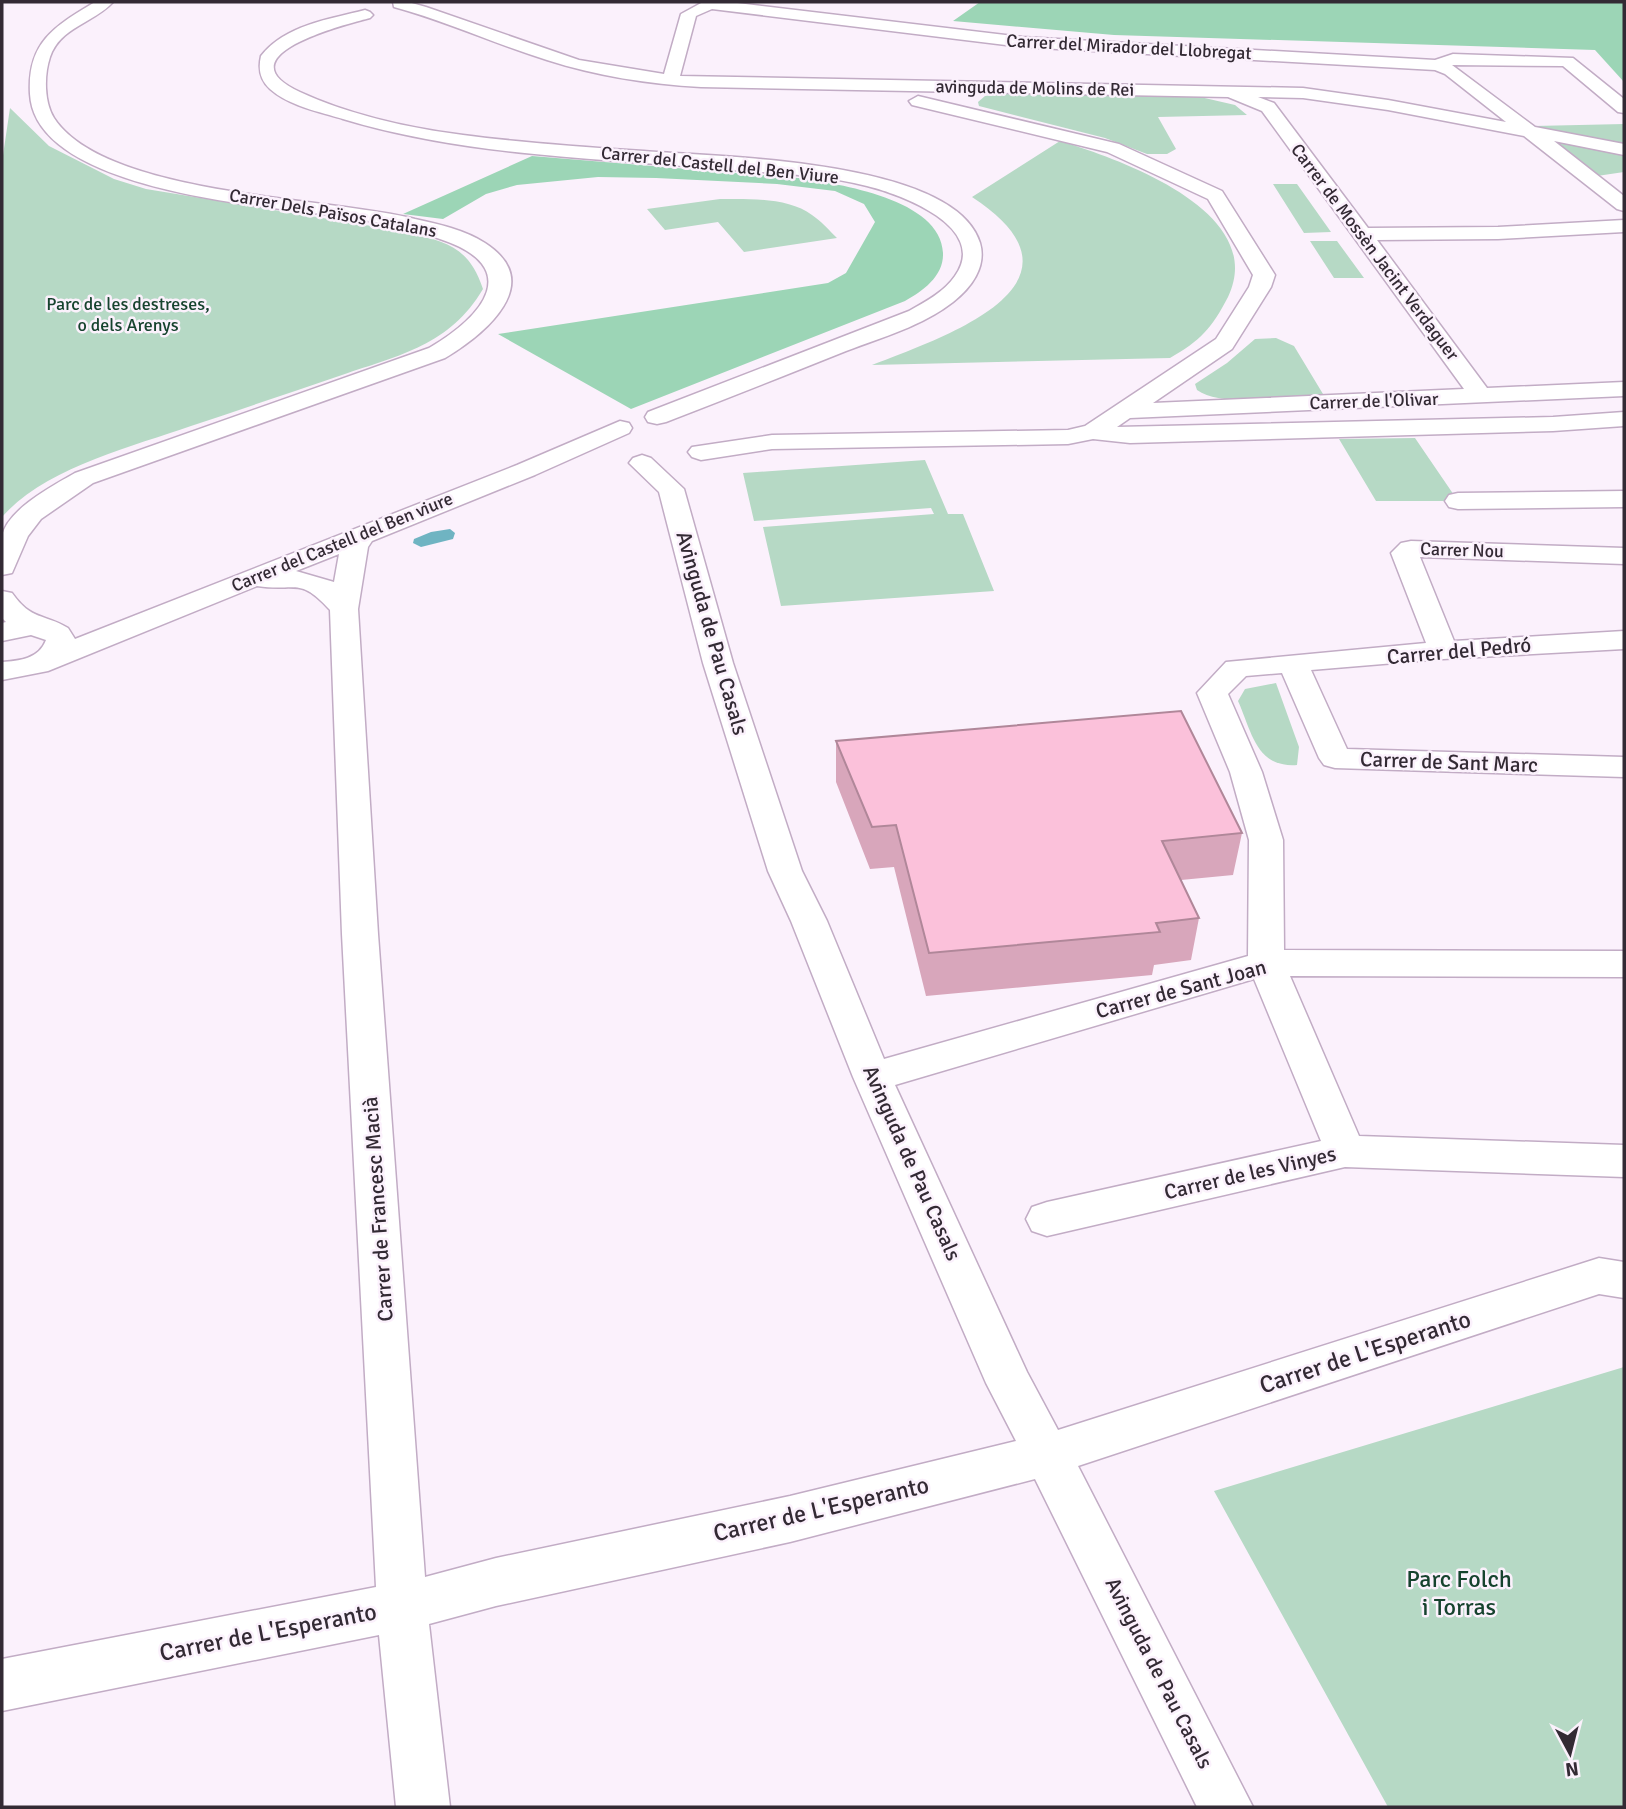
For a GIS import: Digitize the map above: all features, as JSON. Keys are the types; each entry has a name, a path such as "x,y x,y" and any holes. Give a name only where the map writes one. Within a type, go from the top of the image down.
{"street":[{"name":"Carrer Dels Països Catalans","path":"2,567 10,540 20,524 38,508 84,478 437,354 474,331 493,309 502,281 499,268 482,252 453,236 387,220 174,186 120,169 61,138 44,120 39,110 37,98 43,55 55,36 105,2"},
{"name":"Carrer del Mirador del Llobregat","path":"691,2 1022,41 1437,65 1451,70 1624,205"},
{"path":"370,14 391,10 399,3"},
{"name":"avinguda de Molins de Rei","path":"399,3 435,13 450,22"},
{"path":"668,80 674,72 689,14 714,3"},
{"name":"Carrer del Castell del Ben Viure","path":"370,14 343,13 333,8 269,56 266,73 269,79 286,93 408,132 465,141 765,166 846,177 914,195 949,215 971,244 973,254 968,273 951,293 916,316 771,374 657,417 636,421 620,428"},
{"name":"avinguda de Molins de Rei","path":"370,14 407,14 450,22 572,63 668,80 1303,93 1388,105 1624,149"},
{"name":"Carrer del Castell del Ben Viure","path":"300,33 370,14"},
{"path":"1437,65 1453,59 1567,61 1624,108"},
{"path":"892,86 898,94 914,100 1071,135 1113,148 1215,195 1264,275 1260,288 1224,344 1110,421"},
{"path":"1215,90 1250,99 1268,107 1303,93"},
{"name":"Carrer de Mossèn Jacint Verdaguer","path":"1268,107 1482,397"},
{"path":"1364,234 1498,233 1624,226"},
{"name":"Carrer del Castell del Ben Viure","path":"674,454 734,411 771,374"},
{"name":"Carrer de l'Olivar","path":"674,454 772,442 1068,437 1110,421 1624,389"},
{"path":"734,411 772,442"},
{"path":"657,417 679,418 674,454"},
{"name":"Carrer de l'Olivar","path":"1110,421 1153,435 1553,424 1624,419"},
{"name":"Avinguda de Pau Casals","path":"620,428 611,438 613,449 674,454 718,663 785,871 809,921 872,1077 944,1232 1009,1382 1226,1807"},
{"name":"Carrer del Castell del Ben viure","path":"25,667 125,631 247,579 526,470 620,428"},
{"name":"Carrer del Castell del Ben viure","path":"526,470 674,454"},
{"path":"1458,501 1624,499"},
{"name":"Carrer de Francesc Macià","path":"363,533 355,547 344,609 360,934 401,1607 423,1807"},
{"name":"Carrer Nou","path":"1443,650 1405,553 1411,549 1624,556"},
{"path":"247,579 292,578 323,586 344,609"},
{"path":"2,599 10,611 61,640 55,653 25,667 2,697"},
{"name":"Carrer del Castell del Ben viure","path":"2,632 158,615"},
{"name":"Carrer del Pedró","path":"1266,963 1266,840 1246,772 1212,693 1237,668 1443,650 1624,640"},
{"name":"Carrer de Sant Marc","path":"1293,663 1335,758 1624,767"},
{"path":"1266,963 1345,1151"},
{"name":"Carrer de Sant Joan","path":"872,1077 1266,963 1624,964"},
{"name":"Carrer de les Vinyes","path":"1047,1219 1345,1151 1624,1161"},
{"name":"Carrer de L'Esperanto","path":"2,1685 262,1632 401,1607 496,1582 790,1518 1046,1455 1599,1276 1624,1280"}],"green space":[{"path":"980,2 1624,2 1624,82 1595,50 1114,35 953,21"},
{"path":"985,96 1196,96 1235,105 1247,115 1158,117 1176,149 1167,154 1147,154 1105,138 979,106 978,102"},
{"name":"Parc de les destreses, o dels Arenys","path":"10,108 49,146 114,179 146,189 422,236 446,244 464,255 483,289 455,323 422,346 90,461 41,485 2,517 2,162"},
{"path":"1624,124 1624,146 1534,126"},
{"path":"1060,141 1150,176 1182,194 1208,215 1227,239 1235,266 1228,297 1211,325 1189,346 1170,358 872,365 938,339 971,322 999,302 1018,280 1022,255 1008,228 972,197"},
{"path":"1557,142 1624,153 1624,172 1597,176"},
{"path":"532,156 798,178 861,190 885,197 925,219 938,235 943,253 940,269 919,293 905,301 631,409 498,334 828,283 846,273 875,222 864,204 835,191 777,184 598,177 517,185 486,194 443,219 403,214"},
{"path":"1273,184 1297,184 1331,232 1304,233"},
{"path":"720,199 768,200 791,205 815,217 837,238 744,252 718,222 665,230 647,209"},
{"path":"1310,241 1337,241 1364,278 1334,278"},
{"path":"1276,338 1294,346 1323,394 1240,400 1209,396 1197,390 1195,384 1227,363 1255,339"},
{"path":"1415,438 1458,501 1376,501 1339,439"},
{"path":"925,460 948,514 963,514 994,591 781,606 763,527 934,514 931,508 754,521 743,473"},
{"path":"1276,683 1299,747 1297,765 1272,761 1264,754 1252,736 1238,701 1245,689"},
{"name":"Parc Folch i Torras","path":"1624,1367 1624,1807 1388,1807 1214,1491"}],"water":[{"path":"450,529 455,533 453,539 421,547 413,543 414,539 431,532"}],"building":[{"path":"1181,711 1242,833 1162,841 1199,918 1156,923 1160,932 929,953 896,825 872,827 836,741"}]}
